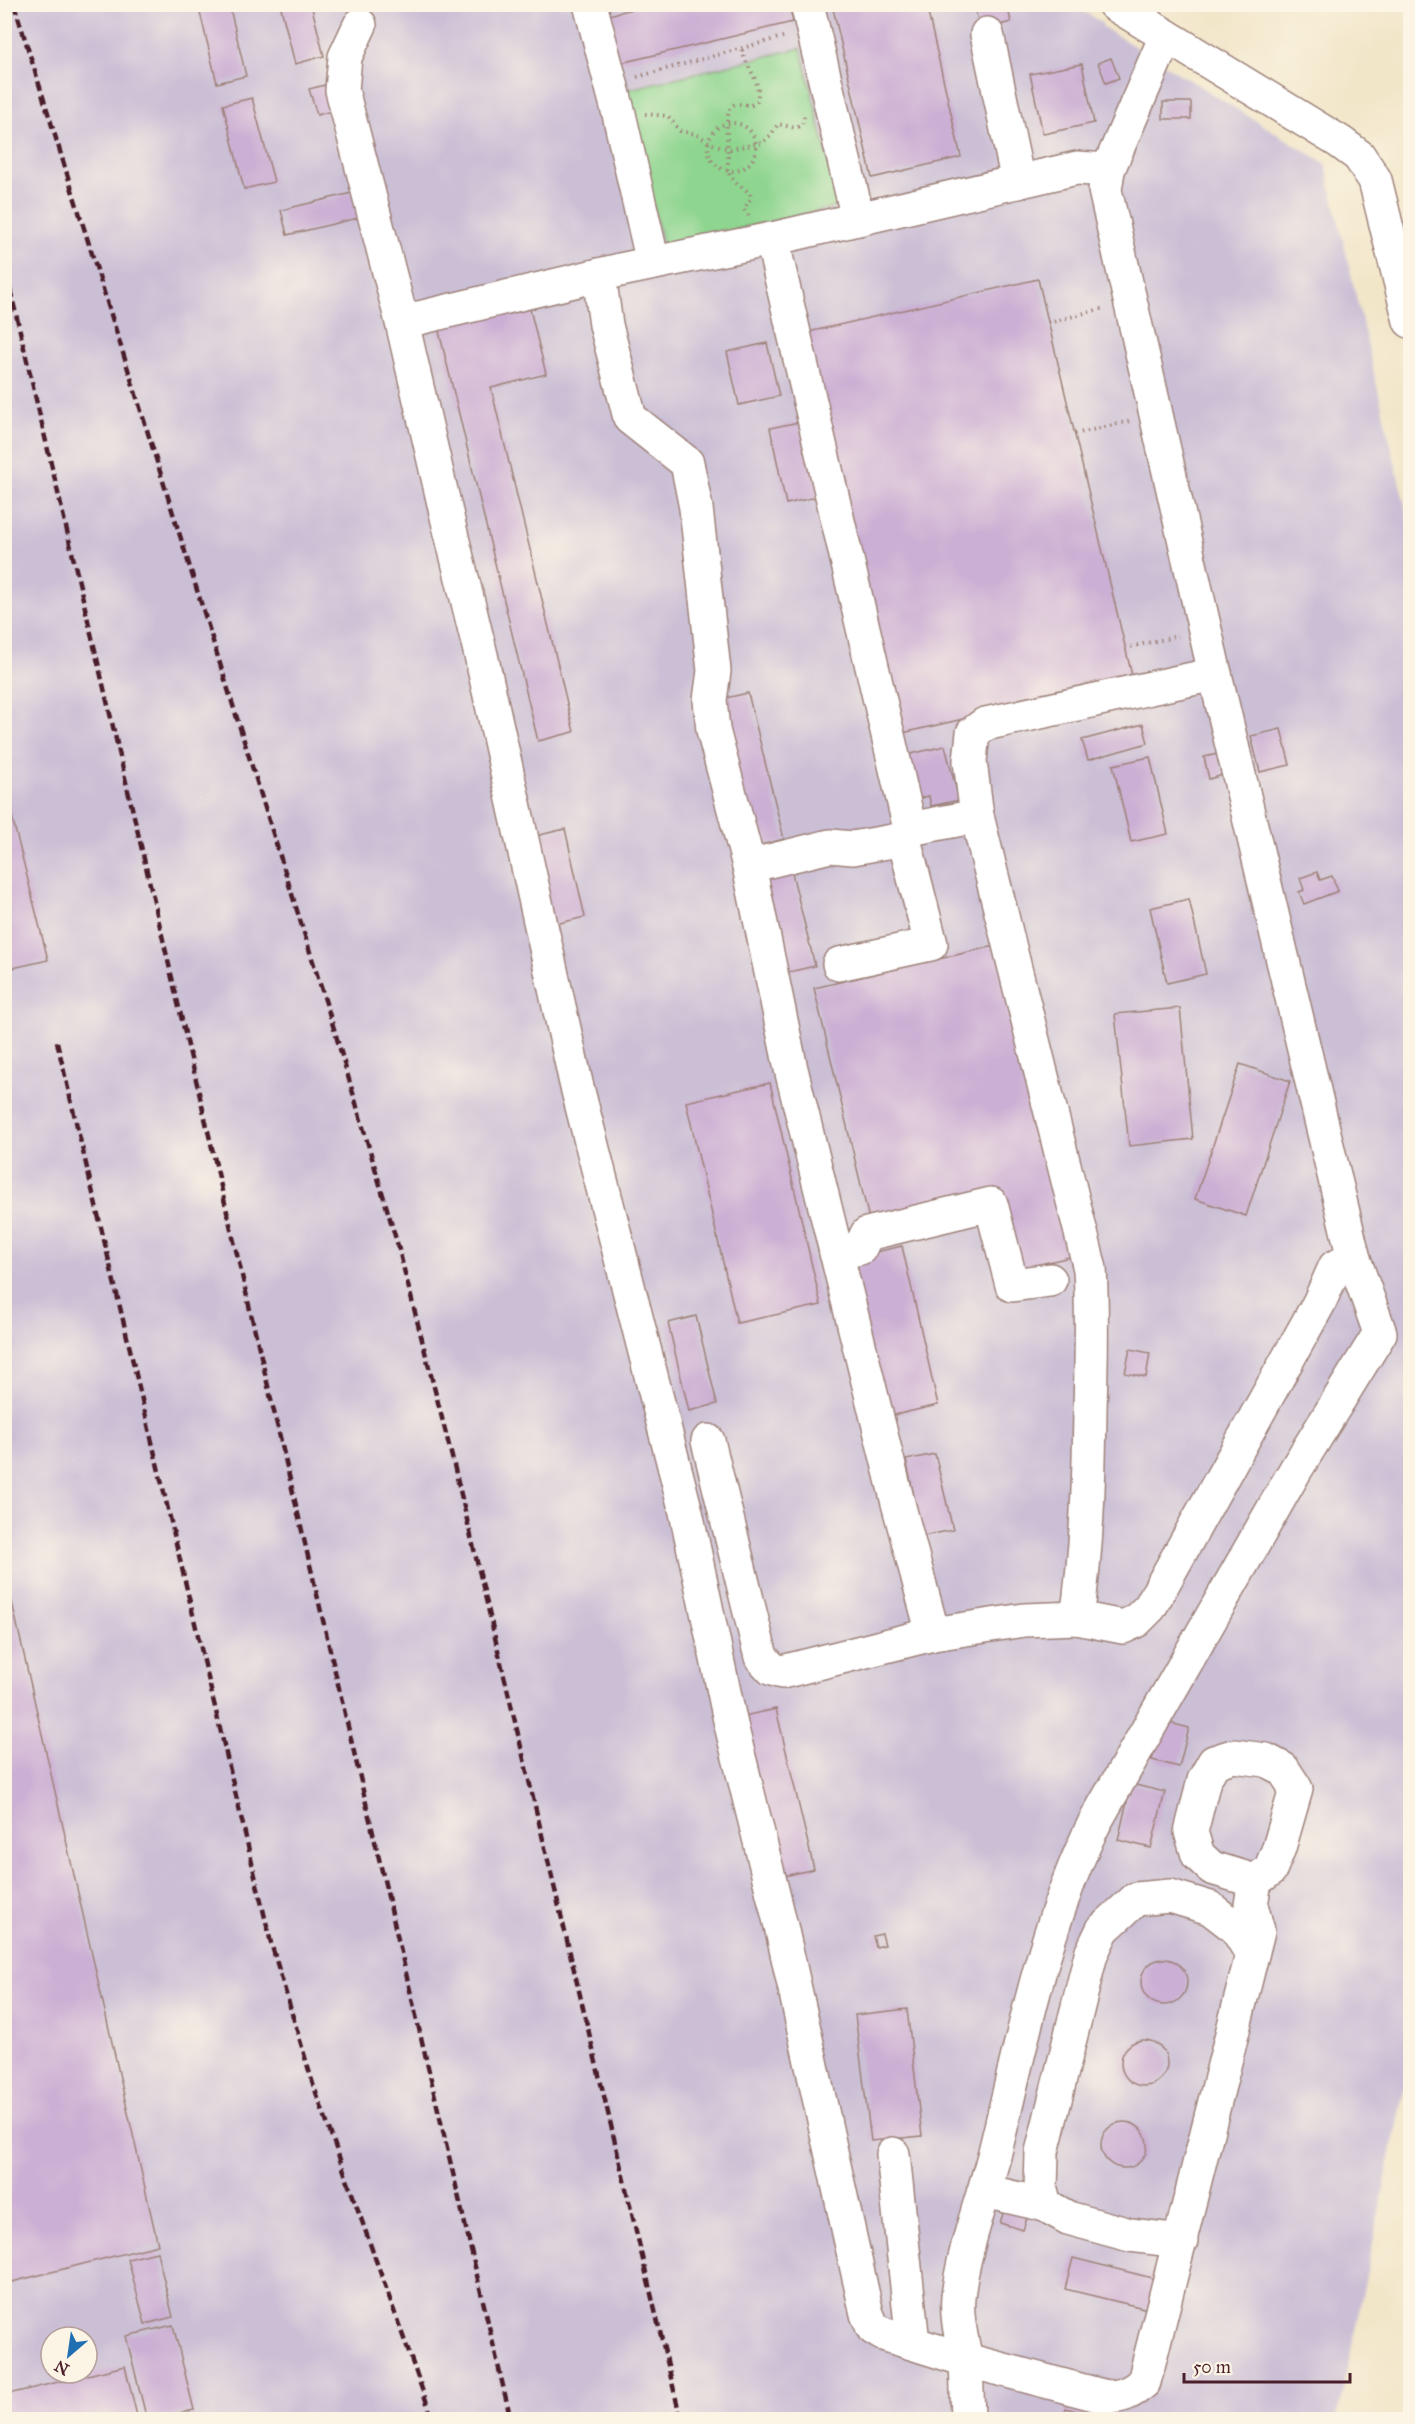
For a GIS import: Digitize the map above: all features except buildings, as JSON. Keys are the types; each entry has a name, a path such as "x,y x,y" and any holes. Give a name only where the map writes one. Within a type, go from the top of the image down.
{"lane":[{"path":"590,4 615,99 653,263"},
{"path":"1114,4 1340,142 1359,156 1376,180 1410,321"},
{"path":"810,17 858,219"},
{"path":"360,25 345,57 342,90 402,322 447,521 482,655 576,1083 686,1512 730,1725 781,1926 867,2314 873,2328 966,2360 1106,2397 1122,2397 1134,2391 1144,2382 1258,1931 1251,1905 1255,1881"},
{"path":"987,34 1018,182"},
{"path":"968,2420 966,2360 960,2331 958,2299 963,2270 1050,1931 1074,1865 1095,1822 1296,1469 1380,1333 1354,1258 1215,674 1105,190 1108,170 1166,36"},
{"path":"402,322 599,275 766,240 1077,168 1108,170"},
{"path":"766,240 931,944 839,964"},
{"path":"599,275 606,325 630,418 687,463 696,508 714,671 710,700 713,730 749,866 791,1069 898,1503 933,1634"},
{"path":"1077,1618 1085,1565 1092,1302 1090,1269 977,816 970,762 973,733 985,724 1215,674"},
{"path":"749,866 830,846 853,849 977,816"},
{"path":"836,1253 860,1248 867,1234 991,1204 1012,1285 1048,1271 1052,1286 1062,1297 1080,1305 1092,1302"},
{"path":"708,1441 761,1657 772,1670 782,1672 933,1634 1024,1620 1077,1618 1123,1627 1136,1621 1150,1607 1319,1303 1335,1267 1354,1258"},
{"path":"1045,2205 1041,2190 1042,2152 1091,1954 1103,1929 1136,1899 1170,1896 1210,1908 1236,1928 1252,1954"},
{"path":"893,2154 913,2343"},
{"path":"985,2191 1045,2205 1068,2218 1130,2235 1181,2241"}],"path":[{"path":"615,99 742,50 810,17"},
{"path":"742,50 745,62 756,80 758,96 757,101 752,105 731,106 726,123 730,149 728,171 736,183 750,193 751,198 744,209 766,240"},
{"path":"615,99 630,111 654,116 668,116 680,131 696,134 730,149 756,144 771,135 778,124 795,128 802,124 812,93 827,90"},
{"path":"726,123 742,124 749,129 756,144 753,160 739,171 728,171 715,165 710,158 707,150 708,140 717,127 726,123"},
{"path":"1048,322 1131,301"},
{"path":"1075,434 1157,415"},
{"path":"1125,648 1205,630"}],"shaded area":[{"path":"5,5 1073,5 1101,22 1103,27 1325,163 1410,527 1410,2059 1337,2419 5,2420"}],"green space":[{"path":"801,48 839,206 663,247 625,90"}],"railway":[{"path":"14,4 335,1032 398,1246 454,1465 681,2420"},
{"path":"4,263 511,2420"},
{"path":"57,1042 271,1943 313,2084 433,2420"}]}
